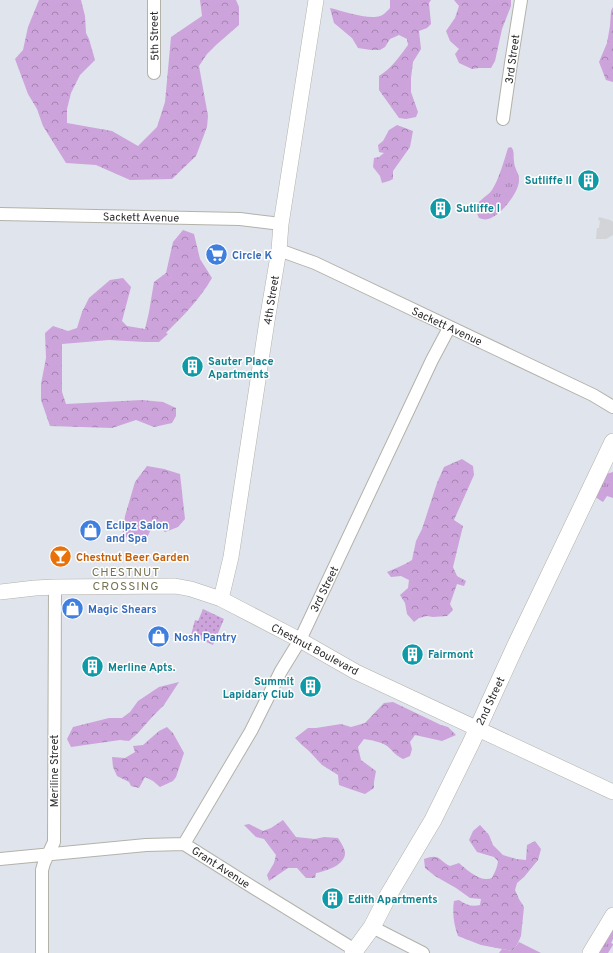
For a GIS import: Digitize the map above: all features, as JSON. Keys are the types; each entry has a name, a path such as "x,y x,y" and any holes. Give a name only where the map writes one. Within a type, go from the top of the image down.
{"main road":[{"name":"2nd Street","path":"354,951 372,927 389,894 433,820 613,442"}],"street":[{"name":"5th Street","path":"154,0 154,73"},
{"name":"4th Street","path":"221,599 231,557 316,0"},
{"name":"3rd Street","path":"504,119 510,68 521,0"},
{"name":"Sackett Avenue","path":"0,214 240,219 281,224"},
{"name":"Sackett Avenue","path":"279,250 322,267 593,395 613,407"},
{"name":"3rd Street","path":"184,844 251,731 281,671 300,640 432,360 449,328"},
{"name":"Chestnut Boulevard","path":"0,592 55,587 175,586 191,588 221,599 300,640 359,673 613,792"},
{"name":"Meriline Street","path":"42,953 42,870 54,842 55,587"},
{"name":"Grant Avenue","path":"0,859 146,845 184,844 354,951"},
{"path":"590,953 613,915"},
{"path":"372,927 423,953"}],"green space":[{"path":"39,0 81,0 85,16 86,33 95,60 80,75 71,93 67,109 67,123 112,131 138,146 157,127 165,102 171,37 202,16 200,0 236,0 239,7 239,25 207,54 199,66 208,116 207,127 196,156 172,179 130,180 96,165 66,163 43,126 37,109 28,94 15,59 23,50 28,27"},
{"path":"390,0 431,0 429,3 431,24 427,28 419,31 421,49 413,62 411,78 411,92 418,112 416,117 406,119 399,118 379,90 379,76 402,54 408,45 407,39 399,35 390,39 385,47 380,50 358,48 352,38 334,23 330,8 362,16 375,17 383,15 390,8"},
{"path":"454,0 511,0 511,6 502,29 495,61 491,68 472,69 459,63 455,54 459,49 450,41 446,31 455,18 459,6"},
{"path":"613,7 613,82 606,80 599,62 607,43 611,11"},
{"path":"397,125 413,131 410,147 393,171 393,179 382,183 380,176 373,167 374,158 379,157 384,153 379,152 378,145 383,141 389,130"},
{"path":"511,147 513,150 514,164 519,177 513,197 493,217 487,219 479,218 477,214 478,204 495,186 508,148"},
{"path":"183,230 194,234 200,259 212,278 197,300 166,333 168,334 159,342 109,340 62,344 62,392 66,404 142,400 163,402 176,408 176,416 172,423 154,427 136,420 112,428 50,426 41,400 41,384 46,358 45,333 53,326 68,331 77,328 82,312 89,298 110,280 123,278 131,287 122,321 127,326 145,329 154,282 166,273 173,242"},
{"path":"462,459 473,466 474,475 454,520 463,526 453,567 457,576 466,581 464,586 457,584 450,604 453,610 447,616 427,616 419,618 414,622 407,614 405,603 400,595 408,588 409,580 401,576 391,577 387,572 412,560 416,541 422,529 437,483 444,467"},
{"path":"147,466 180,474 185,519 178,527 165,532 155,525 151,529 147,538 122,537 125,516 135,482"},
{"path":"613,472 613,498 607,496 603,502 595,497 606,474"},
{"path":"203,609 224,619 213,645 191,635 195,620 198,621"},
{"path":"179,682 164,705 129,741 120,740 71,747 67,739 73,727 109,718 122,718 130,712 138,701 159,687"},
{"path":"393,702 448,727 456,735 442,741 415,735 410,742 412,749 410,756 403,759 387,746 376,741 364,739 358,747 361,760 376,771 374,788 365,794 339,785 338,775 322,765 295,738 308,728 341,724 351,727 365,723 384,703"},
{"path":"167,727 173,733 184,753 176,777 173,781 160,787 145,777 139,788 131,786 129,782 117,776 113,767 112,757 125,758 135,752 133,746 143,745 159,731"},
{"path":"283,820 296,837 315,839 324,837 338,838 345,852 344,857 335,867 316,873 315,878 306,878 297,868 288,868 269,881 267,875 274,863 276,855 264,839 256,837 244,825 249,824 263,831 271,828"},
{"path":"480,825 489,835 493,845 503,855 526,860 527,845 535,841 541,849 538,860 517,883 515,890 524,907 521,936 517,945 512,951 481,945 458,936 455,928 453,910 454,901 459,900 469,905 477,906 480,905 481,899 470,898 425,868 424,859 436,857 450,866 459,863 470,872 483,879 492,878 498,861 494,857 477,852 469,840 473,831"},
{"path":"613,930 613,939 611,943 613,945 608,953 599,953"},
{"path":"519,942 541,953 499,953 502,949 512,951"}],"shaded area":[{"path":"599,217 613,222 613,235 606,239 596,239 597,228 599,228 600,221 598,220"}],"place":[{"name":"Sutliffe II","path":"588,180"},
{"name":"Sutliffe I","path":"441,208"},
{"name":"Circle K","path":"217,255"},
{"name":"Sauter Place Apartments","path":"193,367"},
{"name":"Eclipz Salon and Spa","path":"91,531"},
{"name":"Chestnut Beer Garden","path":"60,557"},
{"name":"Magic Shears","path":"73,609"},
{"name":"Nosh Pantry","path":"158,637"},
{"name":"Fairmont","path":"412,654"},
{"name":"Merline Apts.","path":"93,667"},
{"name":"Summit Lapidary Club","path":"310,687"},
{"name":"Edith Apartments","path":"332,899"}],"district":[{"name":"CHESTNUT CROSSING","path":"126,579"}]}
